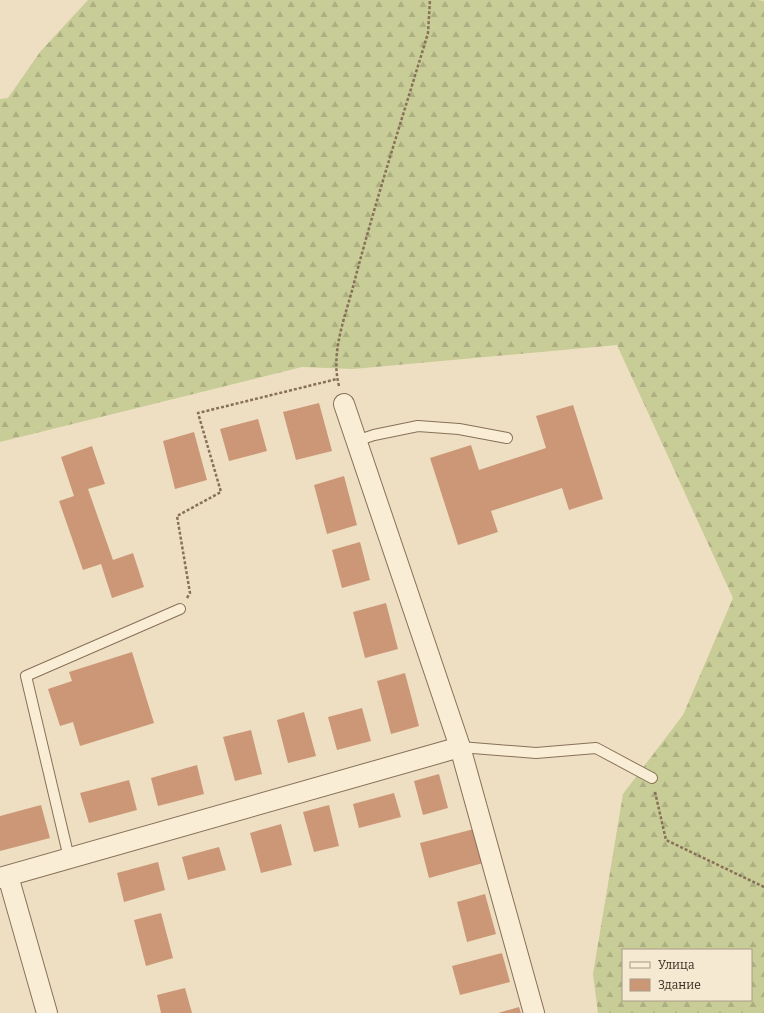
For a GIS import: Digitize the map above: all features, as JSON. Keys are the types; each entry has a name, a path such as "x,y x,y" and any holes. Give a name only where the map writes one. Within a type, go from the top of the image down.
{"street":[{"path":"344,404 460,747 534,1013"},
{"path":"47,1013 4,877 460,747"}],"lane":[{"path":"356,441 418,426 459,429 507,438"},
{"path":"70,858 26,676 180,609"},
{"path":"460,747 536,753 596,748 652,778"}],"path":[{"path":"344,404 337,379 336,350 367,232 428,33 430,0"},
{"path":"180,609 190,593 177,516 221,492 198,413 337,379"},
{"path":"652,778 666,840 764,887"}],"green space":[{"path":"88,0 764,1 764,1013 598,1013 593,974 623,794 683,715 733,598 617,345 353,369 302,367 0,442 0,99 8,98 40,52"}],"building":[{"path":"319,403 332,451 296,460 283,412"},
{"path":"573,405 603,499 569,510 562,488 491,511 498,532 458,545 430,458 471,445 479,470 546,448 536,416"},
{"path":"258,419 267,451 229,461 220,429"},
{"path":"194,432 207,480 175,489 163,441"},
{"path":"92,446 105,484 88,489 113,560 133,553 144,587 112,598 101,564 83,570 59,501 74,496 61,457"},
{"path":"344,476 357,525 327,534 314,485"},
{"path":"360,542 370,580 342,588 332,550"},
{"path":"386,603 398,649 365,658 353,612"},
{"path":"132,652 154,723 80,746 73,722 60,726 48,689 72,681 69,672"},
{"path":"405,673 419,726 391,734 377,681"},
{"path":"362,708 371,741 337,750 328,717"},
{"path":"304,712 316,756 288,763 277,720"},
{"path":"251,730 262,774 235,781 223,737"},
{"path":"197,765 204,794 158,806 151,778"},
{"path":"439,774 448,808 423,815 414,781"},
{"path":"129,780 137,810 89,823 80,793"},
{"path":"394,793 401,817 359,828 353,804"},
{"path":"41,805 50,838 0,851 0,816"},
{"path":"329,805 339,846 314,852 303,812"},
{"path":"281,824 292,865 261,873 250,833"},
{"path":"474,829 483,863 429,878 420,843"},
{"path":"219,847 226,870 188,880 182,857"},
{"path":"158,862 165,890 124,902 117,873"},
{"path":"485,894 496,934 467,942 457,902"},
{"path":"161,913 173,958 146,966 134,920"},
{"path":"502,953 510,982 460,995 452,966"},
{"path":"185,988 192,1013 161,1013 157,995"},
{"path":"519,1007 521,1013 498,1013"}]}
